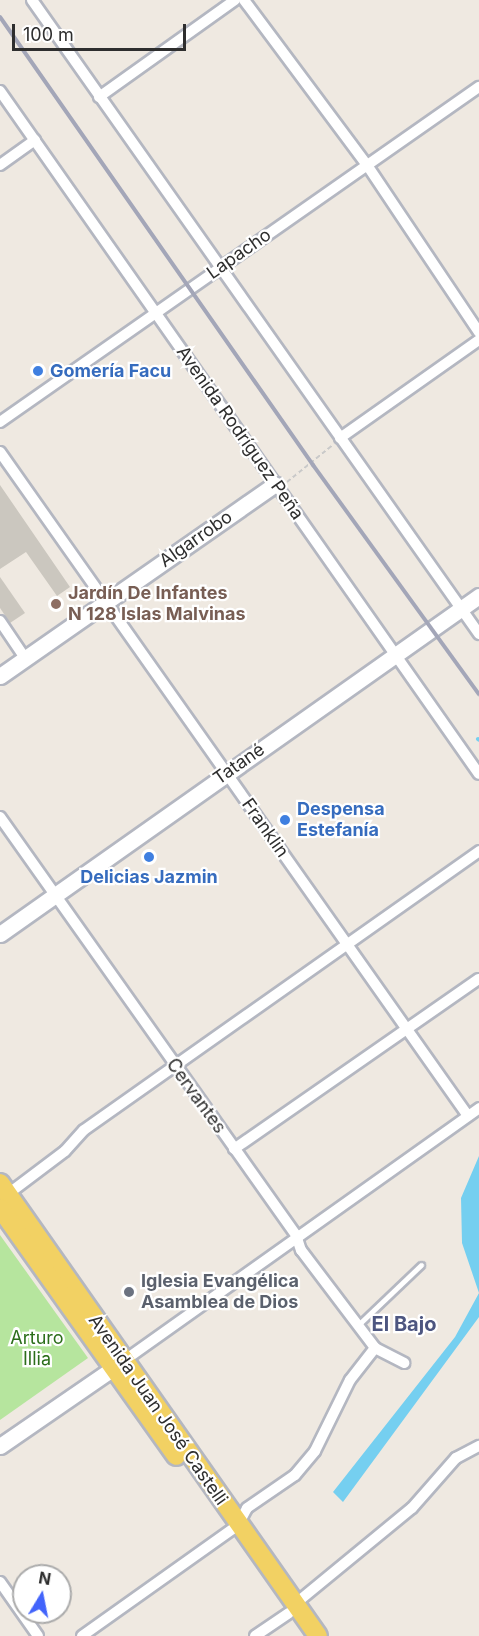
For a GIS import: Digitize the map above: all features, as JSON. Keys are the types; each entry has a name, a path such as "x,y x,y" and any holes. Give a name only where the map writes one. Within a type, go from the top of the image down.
{"main road":[{"name":"Avenida Juan José Castelli","path":"3,1195 118,1364 234,1527 292,1608 318,1636"},
{"name":"Avenida Juan José Castelli","path":"292,1608 305,1636"}],"street":[{"path":"99,97 235,0"},
{"path":"244,0 367,165 479,332"},
{"path":"37,2 99,97 218,269 479,634"},
{"name":"Lapacho","path":"0,422 479,87"},
{"name":"Avenida Rodríguez Peña","path":"0,91 394,656 479,774"},
{"path":"0,165 35,140"},
{"path":"340,438 479,340"},
{"name":"Franklin","path":"0,452 347,944 405,1030 468,1116"},
{"name":"Algarrobo","path":"0,676 275,484"},
{"name":"Tatané","path":"0,934 479,596"},
{"path":"0,621 25,658"},
{"name":"Cervantes","path":"0,817 174,1066 296,1235 301,1250 375,1348 404,1363"},
{"path":"3,1195 65,1151 84,1130 479,851"},
{"path":"234,1149 479,979"},
{"path":"0,1446 479,1108"},
{"path":"82,1636 234,1527 247,1509 295,1474 315,1451 351,1380 375,1348"},
{"path":"255,1636 412,1508 456,1458 479,1446"},
{"path":"0,1582 38,1636"}],"lane":[{"path":"358,1325 421,1265"}],"path":[{"path":"275,484 286,482 313,465 340,438"}],"green space":[{"name":"Arturo Illia","path":"0,1235 88,1358 0,1420"}],"water":[{"path":"479,1156 479,1293 462,1243 461,1198"},
{"path":"479,1293 479,1317 343,1502 333,1492 455,1337"}],"building":[{"path":"0,485 70,587 57,596 26,552 0,569"},
{"path":"0,577 25,613 10,623 0,608"}],"railway":[{"path":"0,17 313,465 479,694"}],"place":[{"name":"Gomería Facu","path":"38,371"},
{"name":"Jardín De Infantes N 128 Islas Malvinas","path":"56,604"},
{"name":"Despensa Estefanía","path":"285,820"},
{"name":"Delicias Jazmin","path":"149,857"},
{"name":"Iglesia Evangélica Asamblea de Dios","path":"129,1292"}],"district":[{"name":"El Bajo","path":"404,1324"}]}
